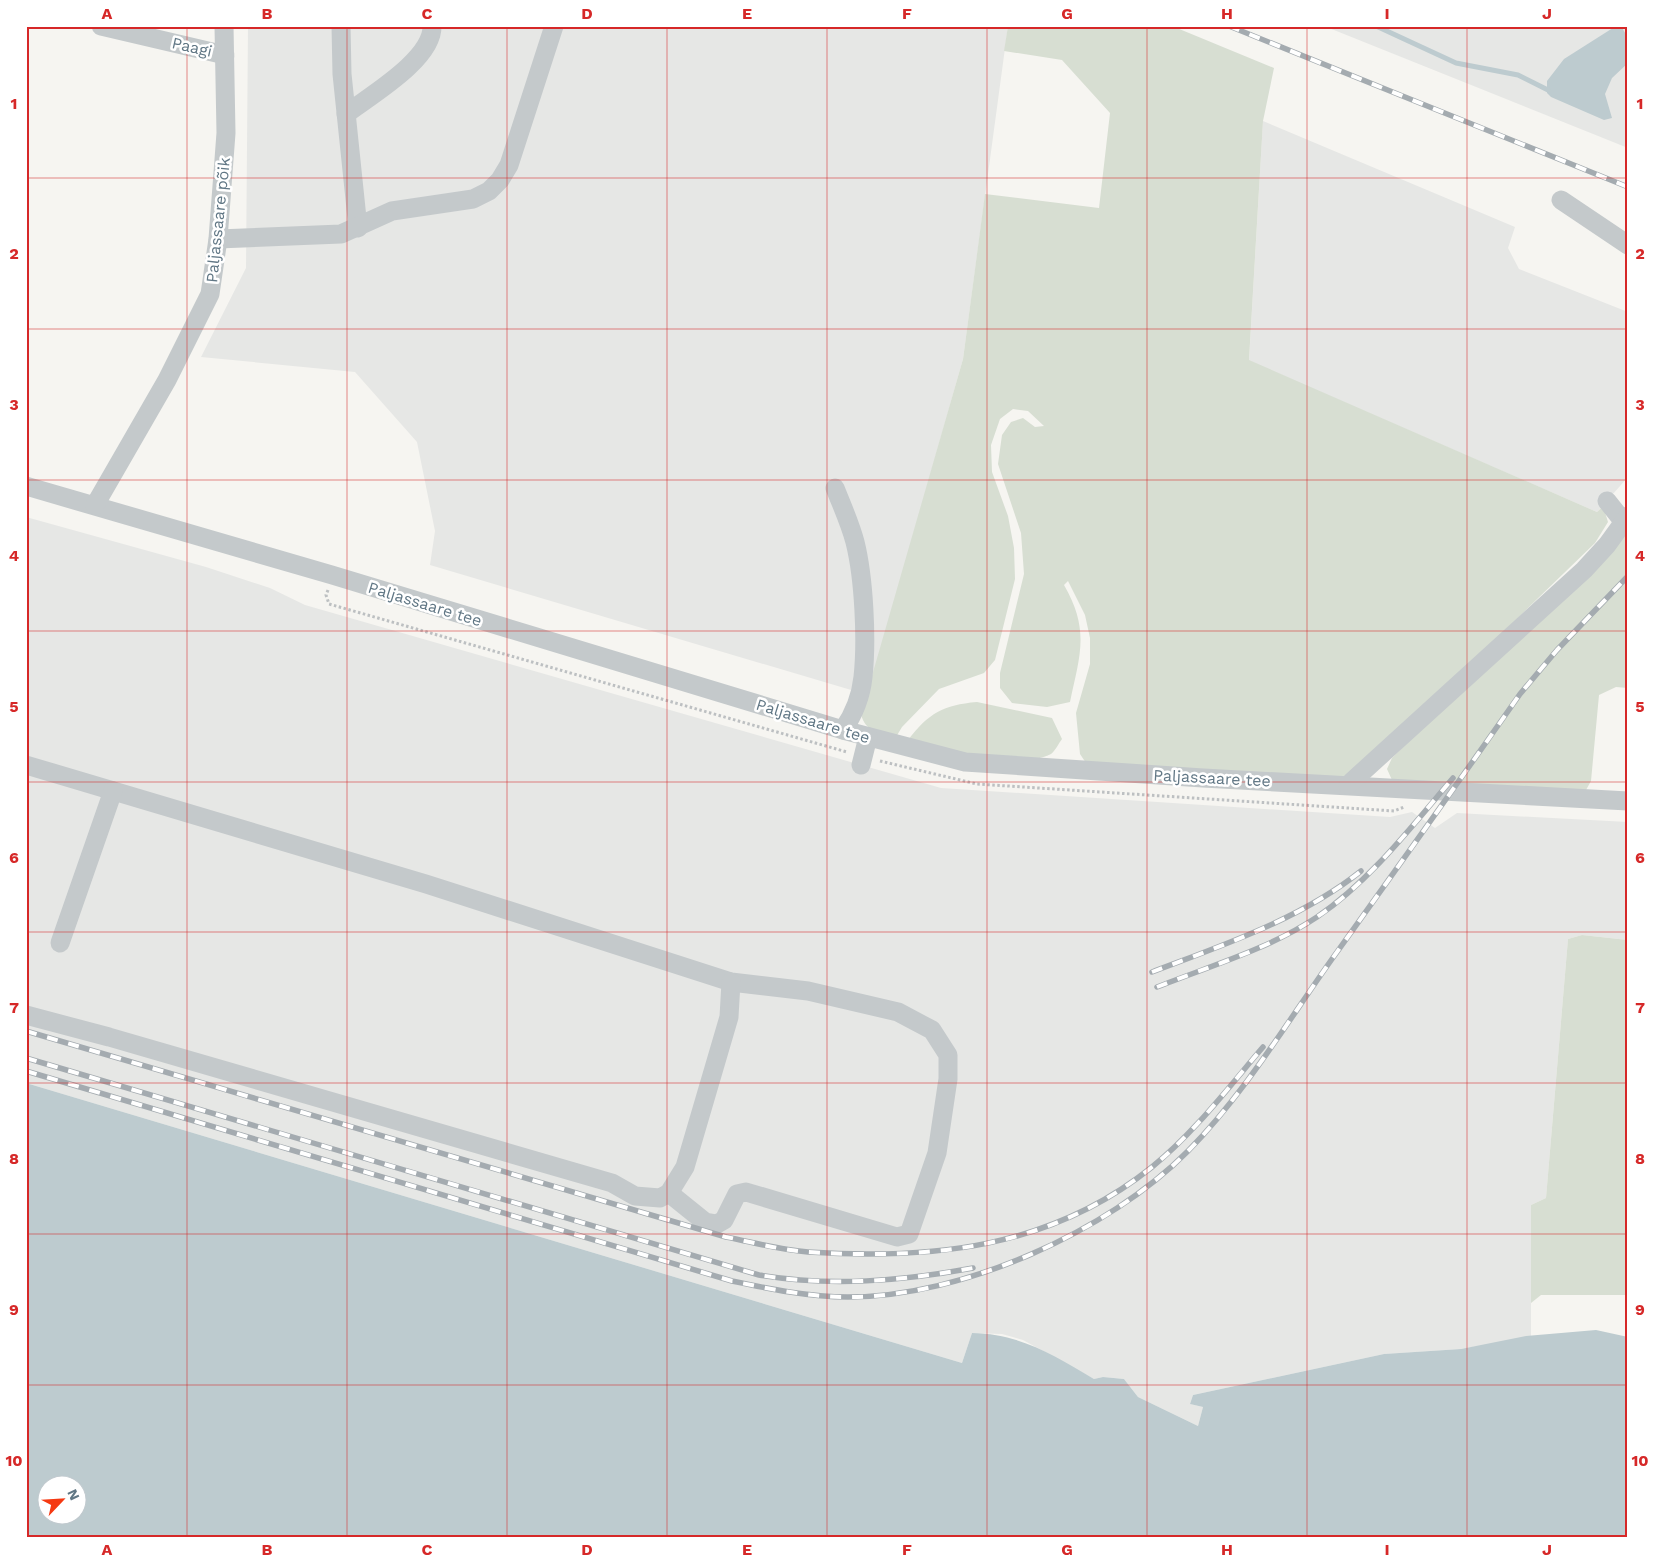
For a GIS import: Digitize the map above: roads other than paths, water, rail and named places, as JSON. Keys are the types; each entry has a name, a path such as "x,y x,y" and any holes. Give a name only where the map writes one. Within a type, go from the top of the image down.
{"street":[{"name":"Paagi","path":"101,26 225,55"},
{"name":"Paljassaare põik","path":"95,505 167,380 210,294 218,239 226,133 224,26"},
{"path":"341,26 346,114 358,228"},
{"path":"346,114 417,59 427,46 432,26"},
{"path":"218,239 341,234 358,228 374,218 392,212 473,199 489,192 500,180 508,165 554,26"},
{"path":"1561,200 1628,245"},
{"name":"Paljassaare tee","path":"26,486 95,505 843,730 965,762 1203,778 1628,801"},
{"path":"835,488 855,543 864,632 864,677 855,712 843,730"},
{"path":"1348,785 1584,570 1607,545 1625,519 1607,501"},
{"path":"861,765 868,737"},
{"path":"26,765 426,884 731,982 808,991 898,1012 932,1030 948,1055 948,1079 937,1153 910,1234 897,1237 746,1192 737,1194 724,1220 717,1224 705,1222 670,1193"},
{"path":"60,943 113,791"},
{"path":"26,1015 109,1037 612,1183 635,1196 660,1198 670,1193 685,1167 729,1017 731,982"}],"waterway":[{"path":"1376,26 1456,63 1518,75 1548,90"}],"railway":[{"path":"1229,26 1628,187"},
{"path":"26,1071 732,1281 775,1290 848,1297 892,1294 938,1286 985,1272 1031,1254 1075,1233 1117,1208 1155,1181 1188,1151 1228,1106 1264,1058 1520,694 1557,650 1628,576"},
{"path":"1157,987 1259,948 1317,917 1373,870 1453,778"},
{"path":"1152,972 1234,941 1287,917 1338,888 1361,871"},
{"path":"26,1031 726,1237 798,1251 855,1254 945,1250 989,1243 1032,1232 1073,1216 1113,1194 1152,1167 1167,1154 1210,1110 1263,1047"},
{"path":"26,1058 759,1275 813,1281 866,1281 946,1273 973,1268"}]}
